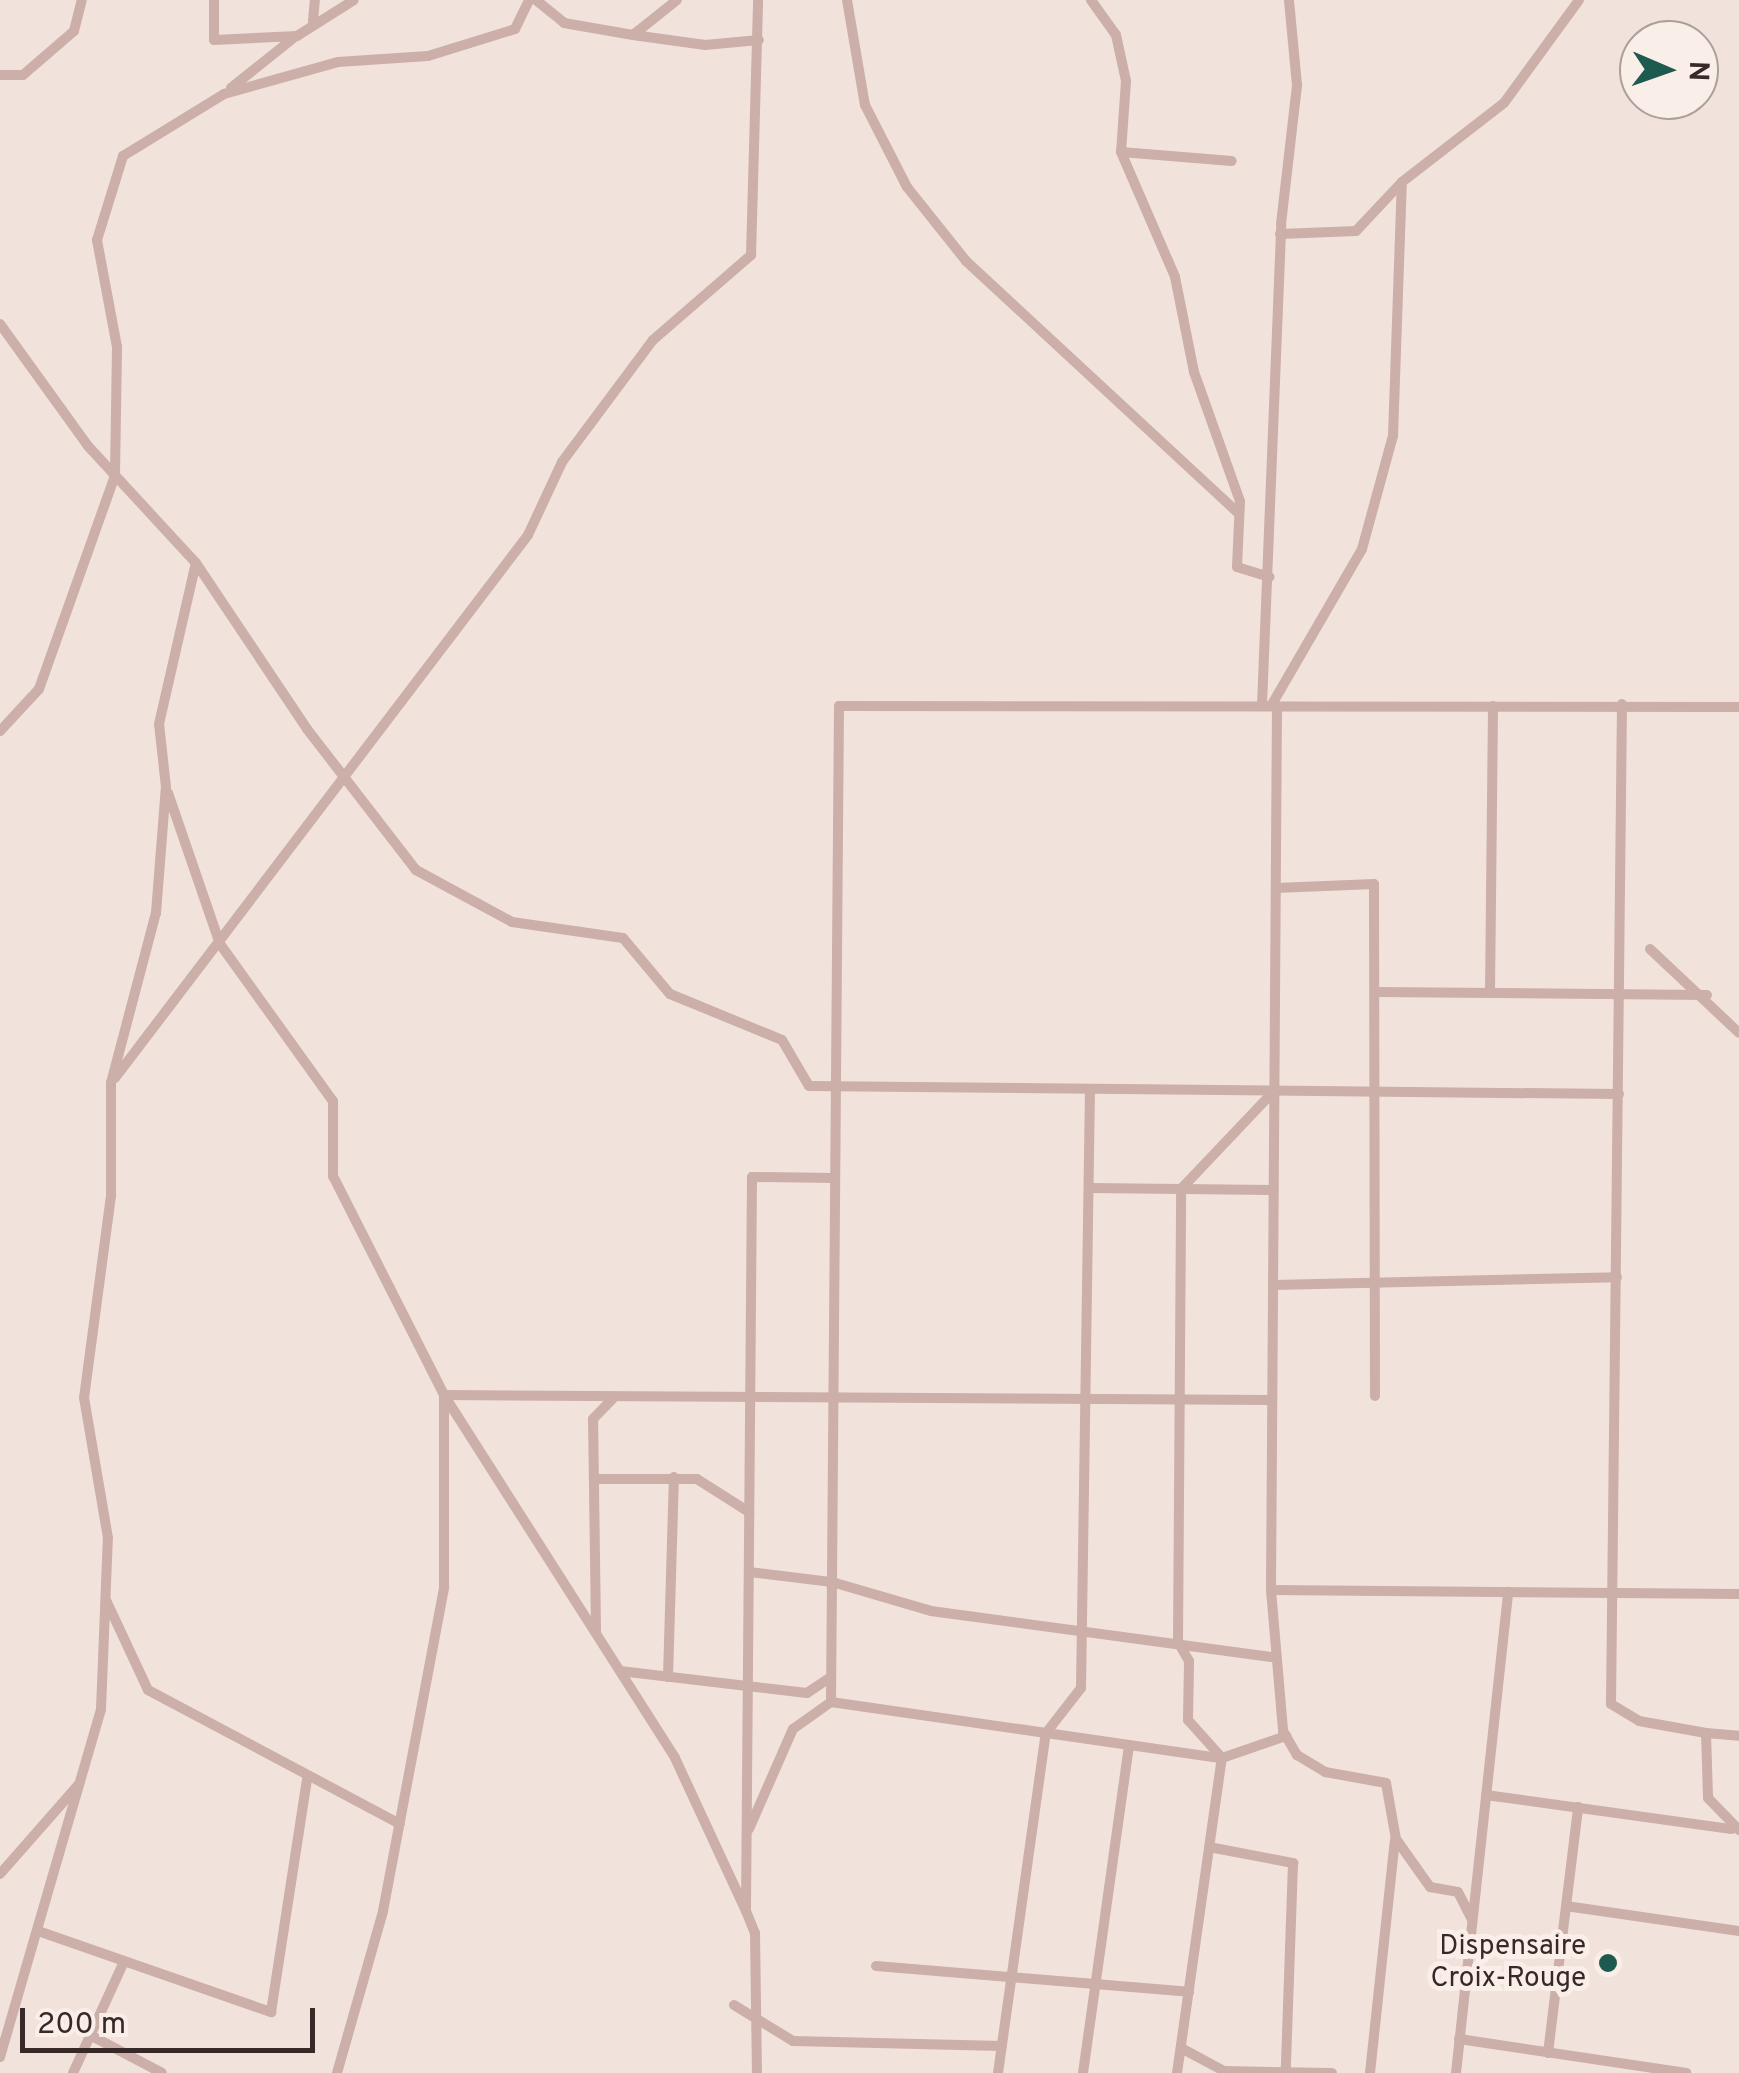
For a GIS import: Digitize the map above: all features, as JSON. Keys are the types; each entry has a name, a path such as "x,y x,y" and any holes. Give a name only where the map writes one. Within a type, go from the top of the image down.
{"street":[{"path":"0,74 23,75 64,41 82,0"},
{"path":"214,0 214,40 296,36"},
{"path":"313,21 315,0"},
{"path":"0,731 39,688 115,475 116,348 97,240 123,156 224,94 313,21 354,0"},
{"path":"224,94 338,62 445,50 515,29 533,0 564,23 705,44 758,40"},
{"path":"632,35 677,0"},
{"path":"111,1083 347,783 528,536 562,462 652,340 751,255 758,0"},
{"path":"847,0 866,104 906,187 966,261 1041,322 1237,512"},
{"path":"1091,0 1116,35 1126,81 1120,152 1174,278 1237,512 1238,567 1269,577"},
{"path":"1289,0 1297,84 1280,234 1269,577 1276,888 1272,1657 1286,1736 1297,1755 1325,1772 1386,1783 1396,1839 1370,2073"},
{"path":"1280,234 1356,231 1402,182 1504,103 1563,4 1579,0"},
{"path":"1120,152 1232,161"},
{"path":"1270,706 1362,549 1393,436 1402,182"},
{"path":"0,324 115,475 196,563 347,783 416,870 512,922 623,938 670,994 782,1040 809,1086 1619,1094"},
{"path":"0,2057 41,1932 101,1709 108,1538 84,1398 111,1195 111,1083 156,913 166,787 159,724 196,563"},
{"path":"1622,704 1611,1704 1639,1721 1739,1736"},
{"path":"831,1702 839,706 1739,707"},
{"path":"1490,993 1493,706"},
{"path":"166,787 220,944 334,1101 333,1176 444,1396 675,1758 746,1911 755,1933 757,2073"},
{"path":"1276,888 1374,884 1376,1396"},
{"path":"1650,949 1706,995 1739,1034"},
{"path":"1375,992 1706,995"},
{"path":"998,2073 1046,1733 1081,1688 1086,1632 1090,1090"},
{"path":"1222,1758 1188,1720 1190,1661 1178,1642 1181,1189 1274,1091"},
{"path":"746,1911 752,1178 836,1178"},
{"path":"1090,1188 1273,1190"},
{"path":"1272,1285 1617,1277"},
{"path":"444,1396 1272,1400"},
{"path":"337,2073 352,2040 400,1824 444,1587 444,1396"},
{"path":"596,1633 592,1419 614,1396"},
{"path":"594,1479 674,1477 714,1484 749,1513"},
{"path":"668,1677 674,1477"},
{"path":"749,1572 832,1582 913,1607 1272,1657"},
{"path":"1271,1590 1739,1594"},
{"path":"1456,2073 1508,1592"},
{"path":"106,1598 148,1690 307,1780 400,1824"},
{"path":"620,1671 806,1693 832,1677"},
{"path":"747,1834 793,1729 831,1702 1222,1758 1286,1736"},
{"path":"1706,1733 1708,1798 1736,1830"},
{"path":"1082,2073 1129,1745"},
{"path":"1177,2073 1222,1758"},
{"path":"0,1874 82,1780"},
{"path":"41,1932 122,1964 271,2012 307,1780"},
{"path":"1486,1795 1736,1830"},
{"path":"1548,2052 1578,1807"},
{"path":"1396,1839 1430,1886 1458,1892 1472,1920"},
{"path":"1209,1847 1292,1864 1286,2067"},
{"path":"1566,1906 1739,1930"},
{"path":"73,2073 122,1964"},
{"path":"876,1966 1096,1979 1188,1992"},
{"path":"734,2005 757,2015 794,2041 1002,2046"},
{"path":"90,2035 162,2073"},
{"path":"1459,2040 1686,2073"},
{"path":"1180,2048 1225,2072 1286,2067 1332,2073"}],"place":[{"name":"Dispensaire Croix-Rouge","path":"1608,1963"}]}
